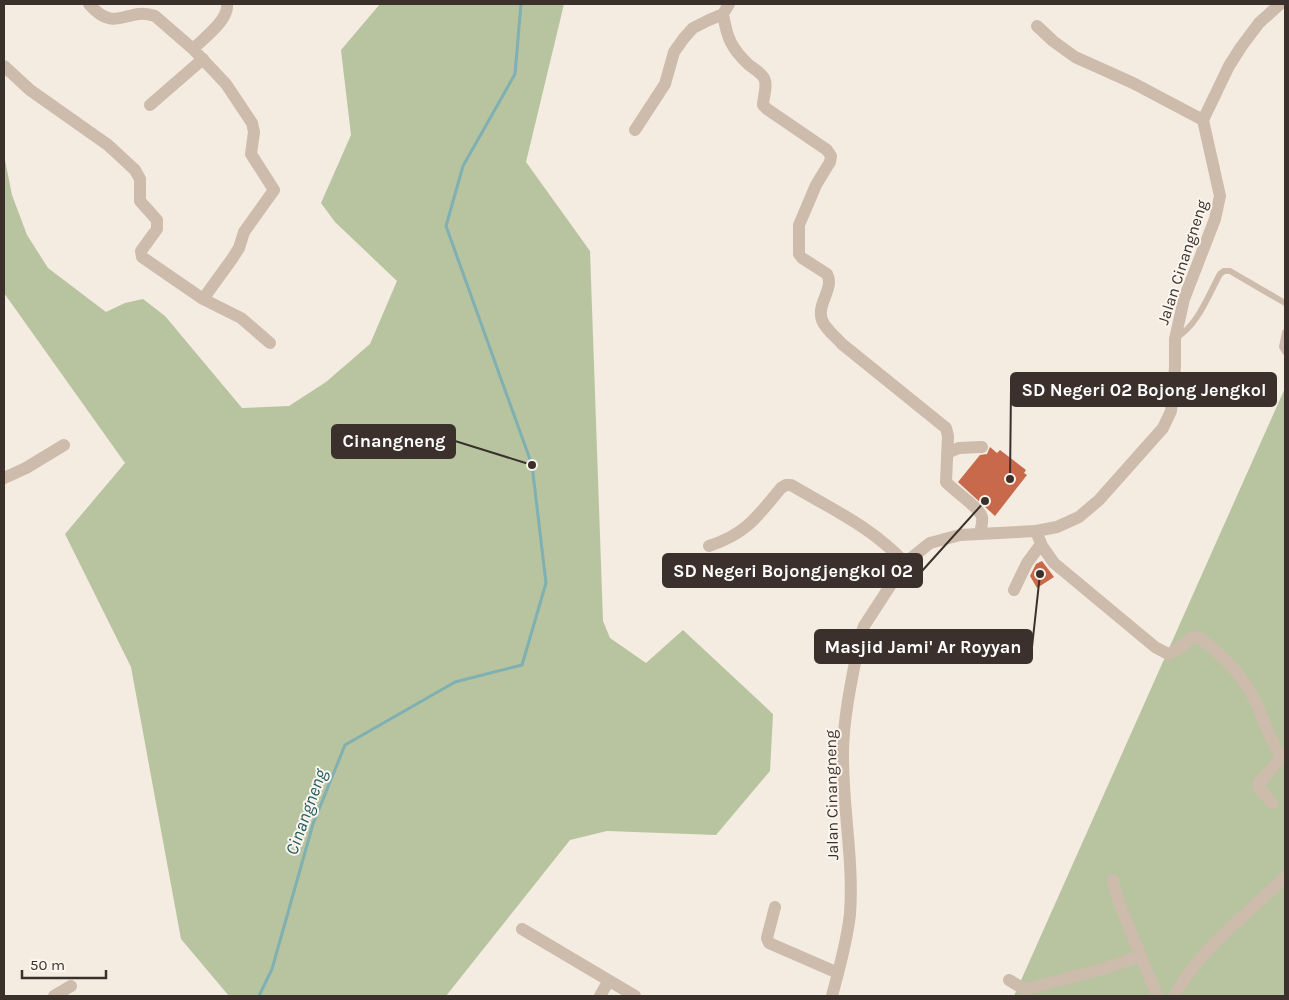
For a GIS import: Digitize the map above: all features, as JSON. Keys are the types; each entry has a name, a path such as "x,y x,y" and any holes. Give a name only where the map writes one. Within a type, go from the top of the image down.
{"street":[{"path":"89,4 101,16 115,20 138,14 155,16 203,59 226,84 252,123 254,132 251,154 274,190 244,232 232,259 203,299"},
{"path":"192,49 224,18 228,11 227,4"},
{"path":"1037,26 1053,42 1075,57 1133,83 1203,120 1225,73 1241,47 1259,23 1280,4"},
{"path":"635,130 665,84 674,52 684,38 693,28 726,9 726,33 731,46 738,55 764,78 763,105 827,150 831,156 830,162 816,185 799,225 798,240 799,254 802,258 827,274 829,278 829,285 821,310 822,320 842,344 946,428 948,432 946,482 952,490 980,512 982,520 980,533"},
{"path":"150,105 203,59"},
{"path":"4,66 30,90 108,145 135,170 140,179 140,201 157,220 157,229 141,251 142,257 203,299 241,318 270,343"},
{"name":"Jalan Cinangneng","path":"832,996 847,936 850,914 843,750 848,705 860,637 871,614 905,563 930,543 960,535 1036,531 1057,527 1089,509 1117,481 1163,428 1171,412 1175,367 1175,339 1184,299 1215,219 1220,196 1203,120"},
{"path":"4,478 64,445"},
{"path":"947,452 959,448 982,447"},
{"path":"709,546 725,540 748,526 781,488 786,485 792,485 874,533 905,563"},
{"path":"1036,531 1047,555 1054,563 1155,647 1168,654 1196,637 1204,641 1224,659 1251,693 1259,708 1273,745 1283,762 1258,784 1259,788 1272,803"},
{"path":"1014,590 1027,563 1041,544"},
{"path":"1174,996 1182,980 1216,941 1285,877"},
{"path":"1113,880 1120,905 1157,996"},
{"path":"775,907 766,938 768,943 838,973"},
{"path":"522,929 608,982 635,996"},
{"path":"1009,980 1021,988 1032,988 1098,971 1140,956"},
{"path":"600,996 608,982"},
{"path":"54,996 71,986"}],"lane":[{"path":"1175,339 1192,324 1220,274 1224,271 1230,271 1285,303"},
{"path":"1285,332 1282,347 1285,352"}],"green space":[{"path":"380,4 564,4 526,162 590,251 603,621 610,638 646,663 683,630 773,714 770,771 716,835 607,831 570,840 446,996 229,996 181,939 131,667 65,534 125,463 4,293 4,155 12,195 27,235 48,268 106,312 125,303 143,299 165,316 242,408 289,406 326,382 370,344 397,281 335,222 321,203 351,135 341,50"},
{"path":"1285,388 1285,996 1014,996"}],"building":[{"path":"990,447 997,453 1000,450 1026,470 1024,473 1027,475 995,516 958,482 980,455 987,454"},
{"path":"1042,561 1054,577 1037,588 1030,576 1036,564"}],"waterway":[{"name":"Cinangneng","path":"259,996 272,969 313,824 345,745 455,682 522,665 546,583 532,465 446,226 463,166 515,74 521,4"}],"place":[{"name":"Cinangneng","path":"532,465"},
{"name":"SD Negeri 02 Bojong Jengkol","path":"1010,479"},
{"name":"SD Negeri Bojongjengkol 02","path":"985,501"},
{"name":"Masjid Jami' Ar Royyan","path":"1040,574"}]}
